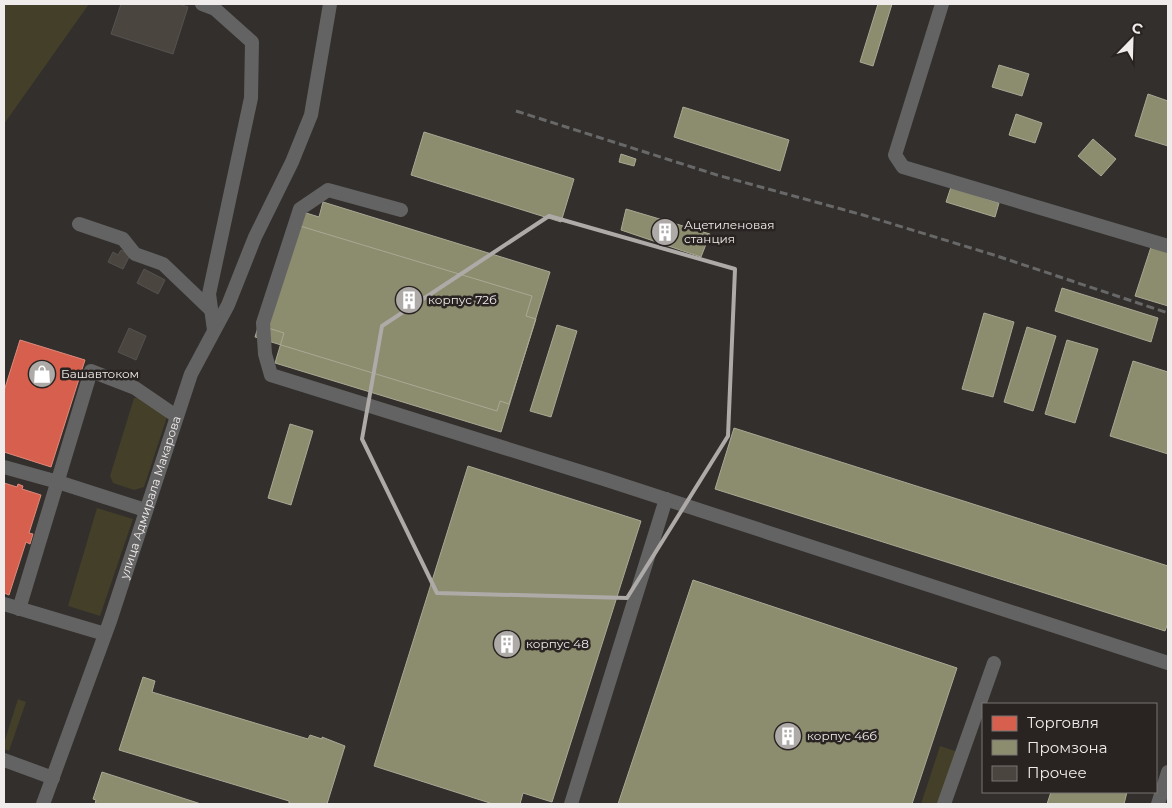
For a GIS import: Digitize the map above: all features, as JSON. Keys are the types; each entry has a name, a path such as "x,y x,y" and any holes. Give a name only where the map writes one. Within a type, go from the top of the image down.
{"street":[{"path":"202,4 215,9 252,42 251,98 209,294 214,330"},
{"name":"улица Адмирала Макарова","path":"43,804 105,634 191,374 228,305 273,198 292,162 311,115 330,4"},
{"path":"942,4 895,155 903,167 1168,246"},
{"path":"401,210 328,190 300,209 263,323 265,354 271,376 666,499 1168,663"},
{"path":"79,224 123,239 135,254 163,264 211,310"},
{"path":"19,609 90,371 135,388 176,416"},
{"path":"4,467 145,510"},
{"path":"571,804 666,499"},
{"path":"4,604 105,634"},
{"path":"944,804 994,663"},
{"path":"4,760 53,778"},
{"path":"1157,797 1168,772"}],"highlighted area":[{"path":"549,216 735,269 728,436 627,598 437,593 362,439 382,326"}],"shaded area":[{"path":"4,4 89,4 4,124"},
{"path":"144,397 166,416 166,420 144,487 134,490 113,483 110,476 134,398"},
{"path":"97,508 133,519 100,616 68,606"},
{"path":"18,699 26,702 9,751 4,749 4,743"},
{"path":"940,746 958,752 941,804 921,804"}],"building: Торговля":[{"path":"20,340 85,360 51,467 4,452 4,391"},
{"path":"4,483 17,487 18,484 23,486 22,489 41,495 29,533 33,534 30,544 26,542 9,595 4,593"}],"building: Промзона":[{"path":"878,4 892,4 873,66 860,62"},
{"path":"999,65 1029,74 1022,96 992,87"},
{"path":"1148,94 1168,101 1168,146 1135,136"},
{"path":"683,107 789,140 780,171 674,137"},
{"path":"1016,114 1042,123 1035,143 1009,135"},
{"path":"424,132 574,179 561,222 411,175"},
{"path":"1093,139 1116,159 1101,176 1078,156"},
{"path":"621,154 636,159 634,166 619,162"},
{"path":"951,187 999,203 995,217 946,202"},
{"name":"корпус 72б","path":"323,202 550,272 501,432 275,363 284,333 268,328 303,212 319,217"},
{"name":"Ацетиленовая станция","path":"626,209 710,234 701,257 621,230"},
{"name":"корпус 72б","path":"290,223 532,296 526,316 536,319 509,404 500,401 497,411 255,337"},
{"path":"1151,247 1168,252 1168,306 1135,296"},
{"path":"1062,288 1158,318 1151,342 1055,311"},
{"path":"984,313 1014,322 993,397 962,389"},
{"path":"557,325 577,331 551,417 530,411"},
{"path":"1027,327 1056,336 1033,411 1004,402"},
{"path":"1067,340 1098,349 1075,423 1045,414"},
{"path":"1133,361 1168,372 1168,454 1110,436"},
{"path":"290,424 313,431 291,505 268,498"},
{"path":"734,428 1168,566 1168,623 1165,631 715,489"},
{"name":"корпус 48","path":"468,466 641,521 552,802 523,793 520,804 493,804 374,766"},
{"name":"корпус 46б","path":"693,580 957,668 912,804 618,804"},
{"path":"143,677 155,681 152,692 308,739 310,735 322,739 322,737 345,746 327,804 289,803 289,801 119,750"},
{"path":"102,772 201,804 95,804 96,800 93,799"},
{"path":"1051,793 1127,793 1124,804 1047,804"}],"building: Прочее":[{"path":"121,4 179,4 188,7 173,54 111,34"},
{"path":"121,250 130,255 123,269 108,262 113,252 118,255"},
{"path":"144,269 165,280 158,294 137,283"},
{"path":"129,328 146,336 136,360 118,352"}],"railway":[{"path":"516,111 717,175 863,215 994,255 1168,313"}],"place":[{"name":"Ацетиленовая станция","path":"665,232"},
{"name":"корпус 72б","path":"409,300"},
{"name":"Башавтоком","path":"42,374"},
{"name":"корпус 48","path":"507,644"},
{"name":"корпус 46б","path":"788,736"}]}
